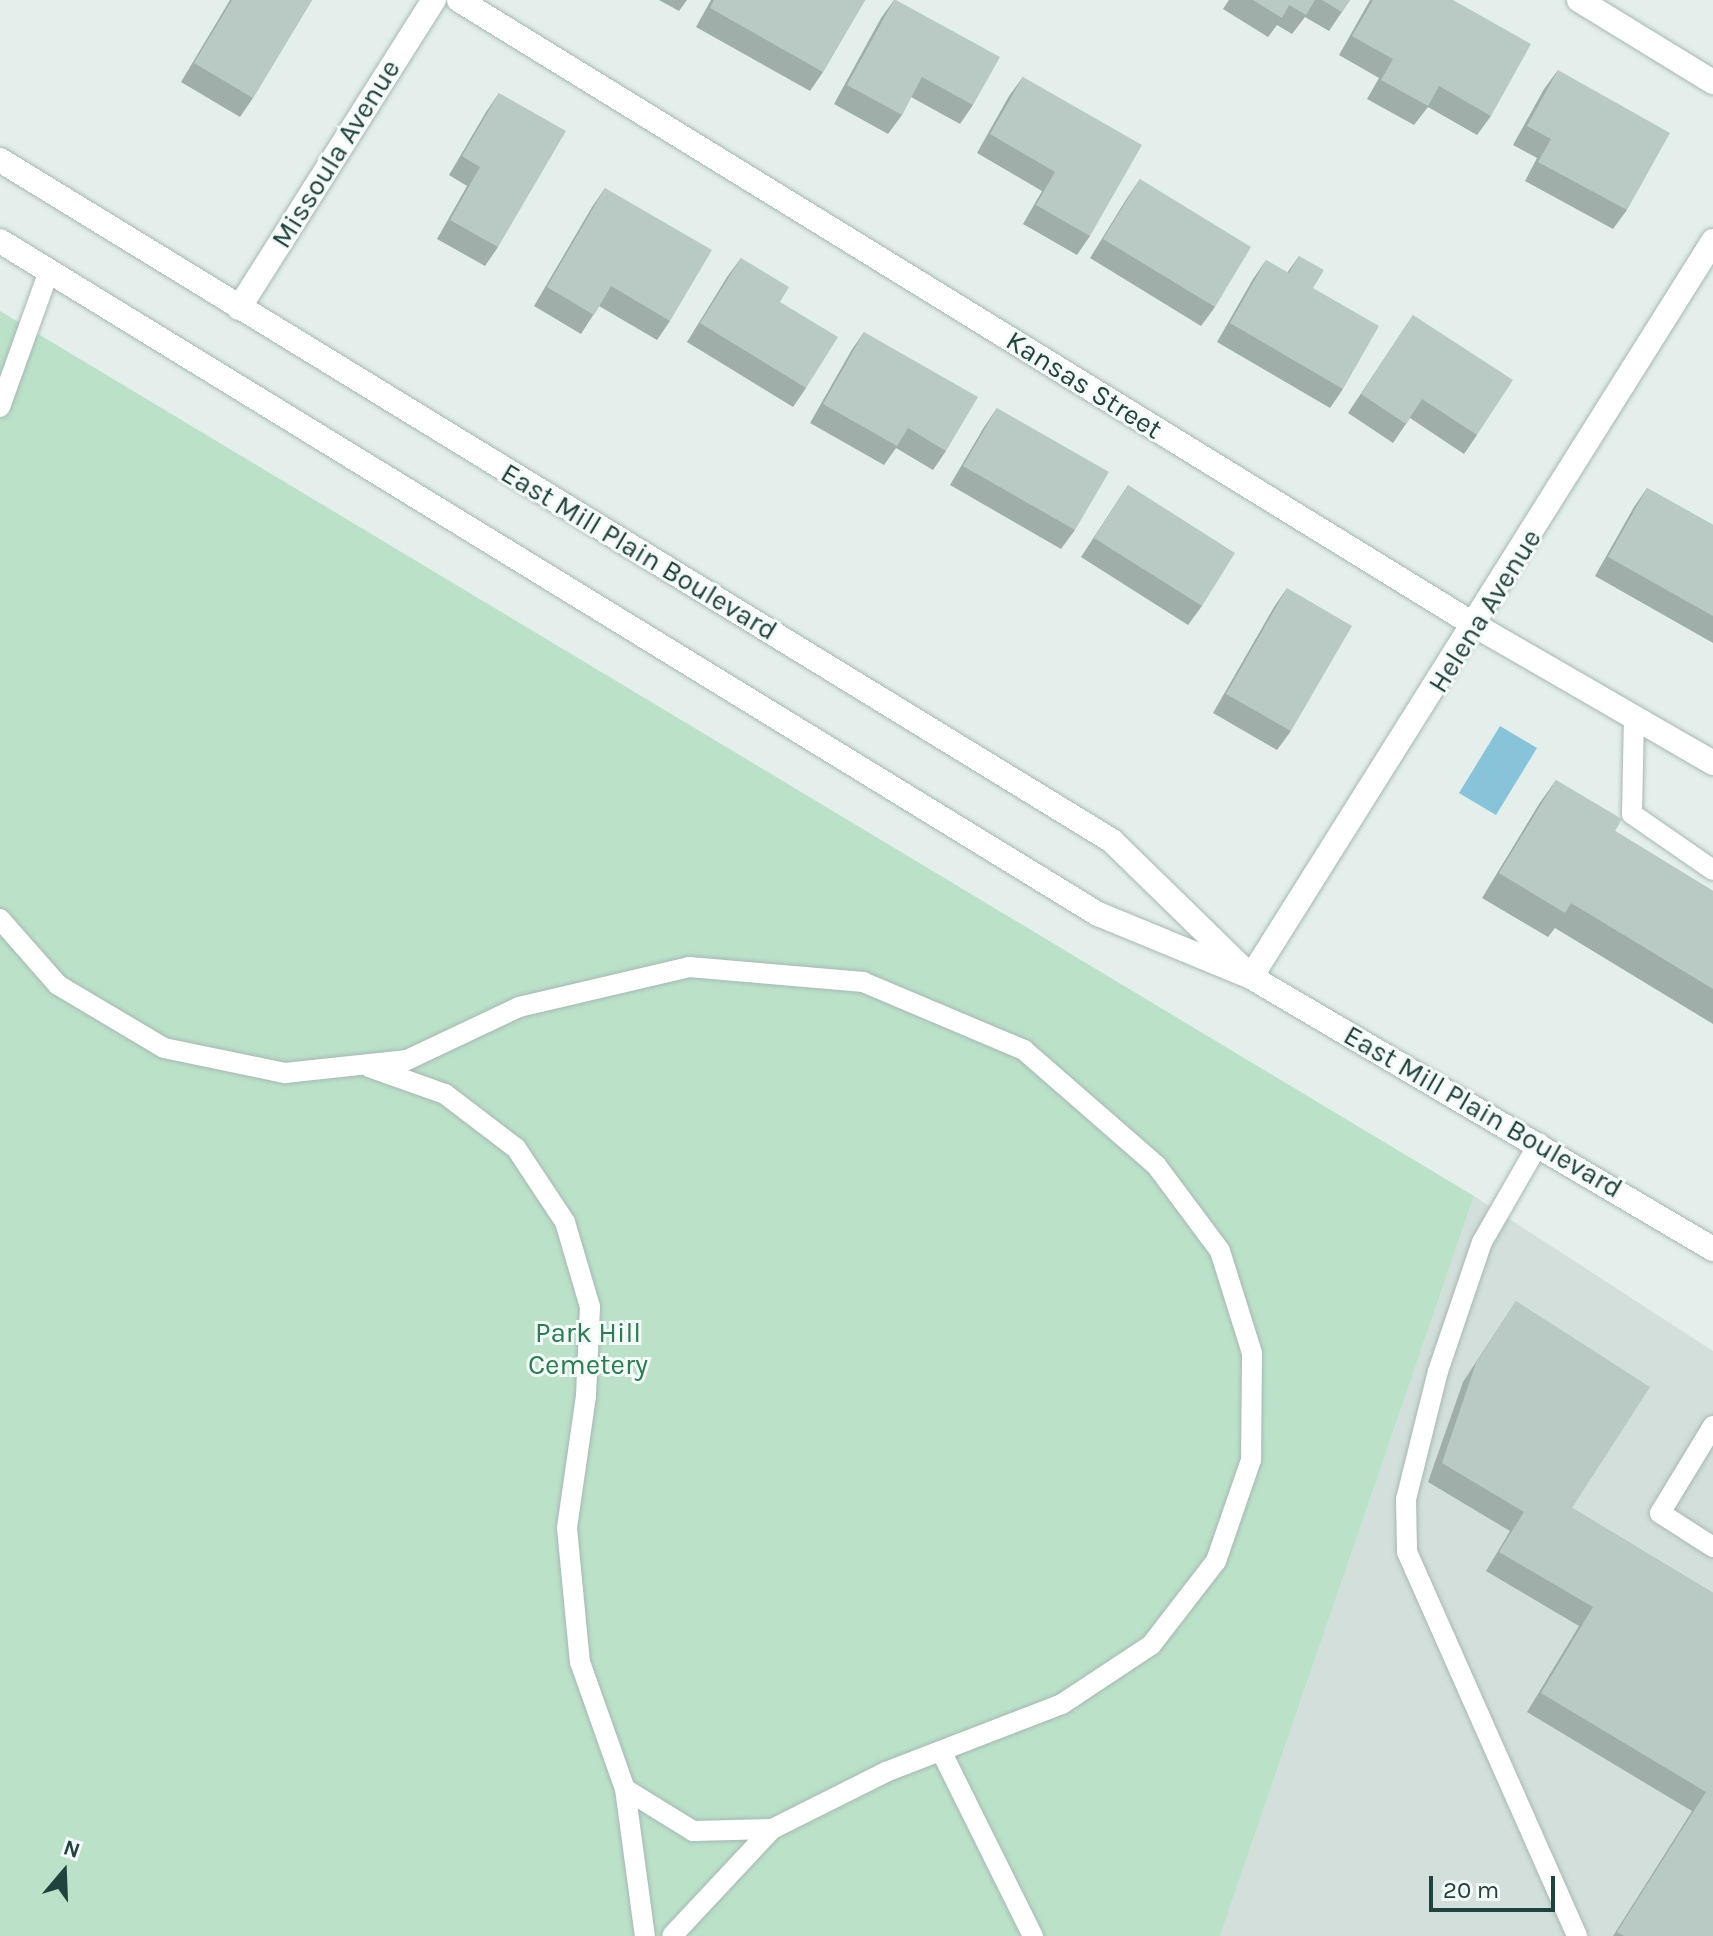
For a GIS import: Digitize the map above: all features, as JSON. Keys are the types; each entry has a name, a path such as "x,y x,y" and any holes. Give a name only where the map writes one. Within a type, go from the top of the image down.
{"main road":[{"name":"Missoula Avenue","path":"239,308 434,0"},
{"name":"Kansas Street","path":"459,0 1476,626 1713,763"},
{"path":"1579,0 1713,82"},
{"name":"East Mill Plain Boulevard","path":"0,160 1112,841 1251,977"},
{"name":"East Mill Plain Boulevard","path":"0,241 1098,914 1251,977 1539,1143 1713,1249"},
{"name":"Helena Avenue","path":"1251,977 1476,626 1713,241"}],"lane":[{"path":"0,407 49,271"},
{"path":"1634,717 1632,814 1713,870"},
{"path":"0,919 58,985 164,1048 285,1073 407,1060 519,1007 689,967 863,982 1024,1050 1156,1165 1220,1251 1252,1353 1251,1460 1216,1561 1151,1645 1062,1704 941,1751 772,1829 672,1936"},
{"path":"361,1065 445,1094 516,1148 565,1222 590,1307 586,1396 567,1528 579,1647 625,1789 645,1936"},
{"path":"1539,1143 1482,1242 1438,1371 1406,1499 1407,1552 1577,1936"},
{"path":"1713,1426 1660,1513 1713,1547"},
{"path":"941,1751 1033,1936"},
{"path":"625,1789 693,1831 772,1829"}],"shaded area":[{"path":"1474,1196 1713,1351 1713,1936 1220,1936"}],"green space":[{"name":"Park Hill Cemetery","path":"0,311 1474,1196 1220,1936 0,1936"}],"water":[{"path":"1500,726 1537,748 1496,815 1459,793"}],"building":[{"path":"232,0 312,0 253,98 194,63"},
{"path":"714,0 865,0 823,72 710,8"},
{"path":"894,0 1000,57 973,105 922,77 902,115 847,85"},
{"path":"1253,0 1315,0 1306,15 1289,5 1282,18"},
{"path":"1322,0 1350,0 1342,12"},
{"path":"1373,0 1453,0 1531,44 1491,116 1439,86 1428,106 1381,80 1393,59 1352,36"},
{"path":"1558,70 1670,133 1627,210 1538,162 1551,139 1527,126"},
{"path":"1023,77 1142,145 1090,236 1036,205 1055,172 990,134"},
{"path":"499,93 566,131 498,247 450,220 480,167 462,156"},
{"path":"1140,179 1251,247 1215,307 1103,239"},
{"path":"605,188 712,250 670,321 611,286 594,315 547,287"},
{"path":"1299,256 1324,270 1313,288 1379,326 1343,389 1230,323 1266,260 1289,273"},
{"path":"741,258 789,287 780,302 838,337 806,388 700,323"},
{"path":"1413,315 1513,380 1477,435 1422,399 1406,424 1361,394"},
{"path":"864,332 978,397 946,451 908,428 897,446 823,404"},
{"path":"997,408 1109,472 1075,530 963,466"},
{"path":"1128,485 1235,553 1202,606 1094,538"},
{"path":"1647,488 1713,525 1713,616 1608,557"},
{"path":"1287,588 1352,626 1291,731 1226,694"},
{"path":"1556,780 1622,819 1615,831 1713,891 1713,989 1571,903 1565,913 1499,873"},
{"path":"1516,1301 1650,1387 1572,1508 1713,1593 1713,1936 1624,1936 1617,1932 1706,1792 1541,1693 1593,1607 1499,1552 1524,1512 1442,1463 1476,1363"}]}
